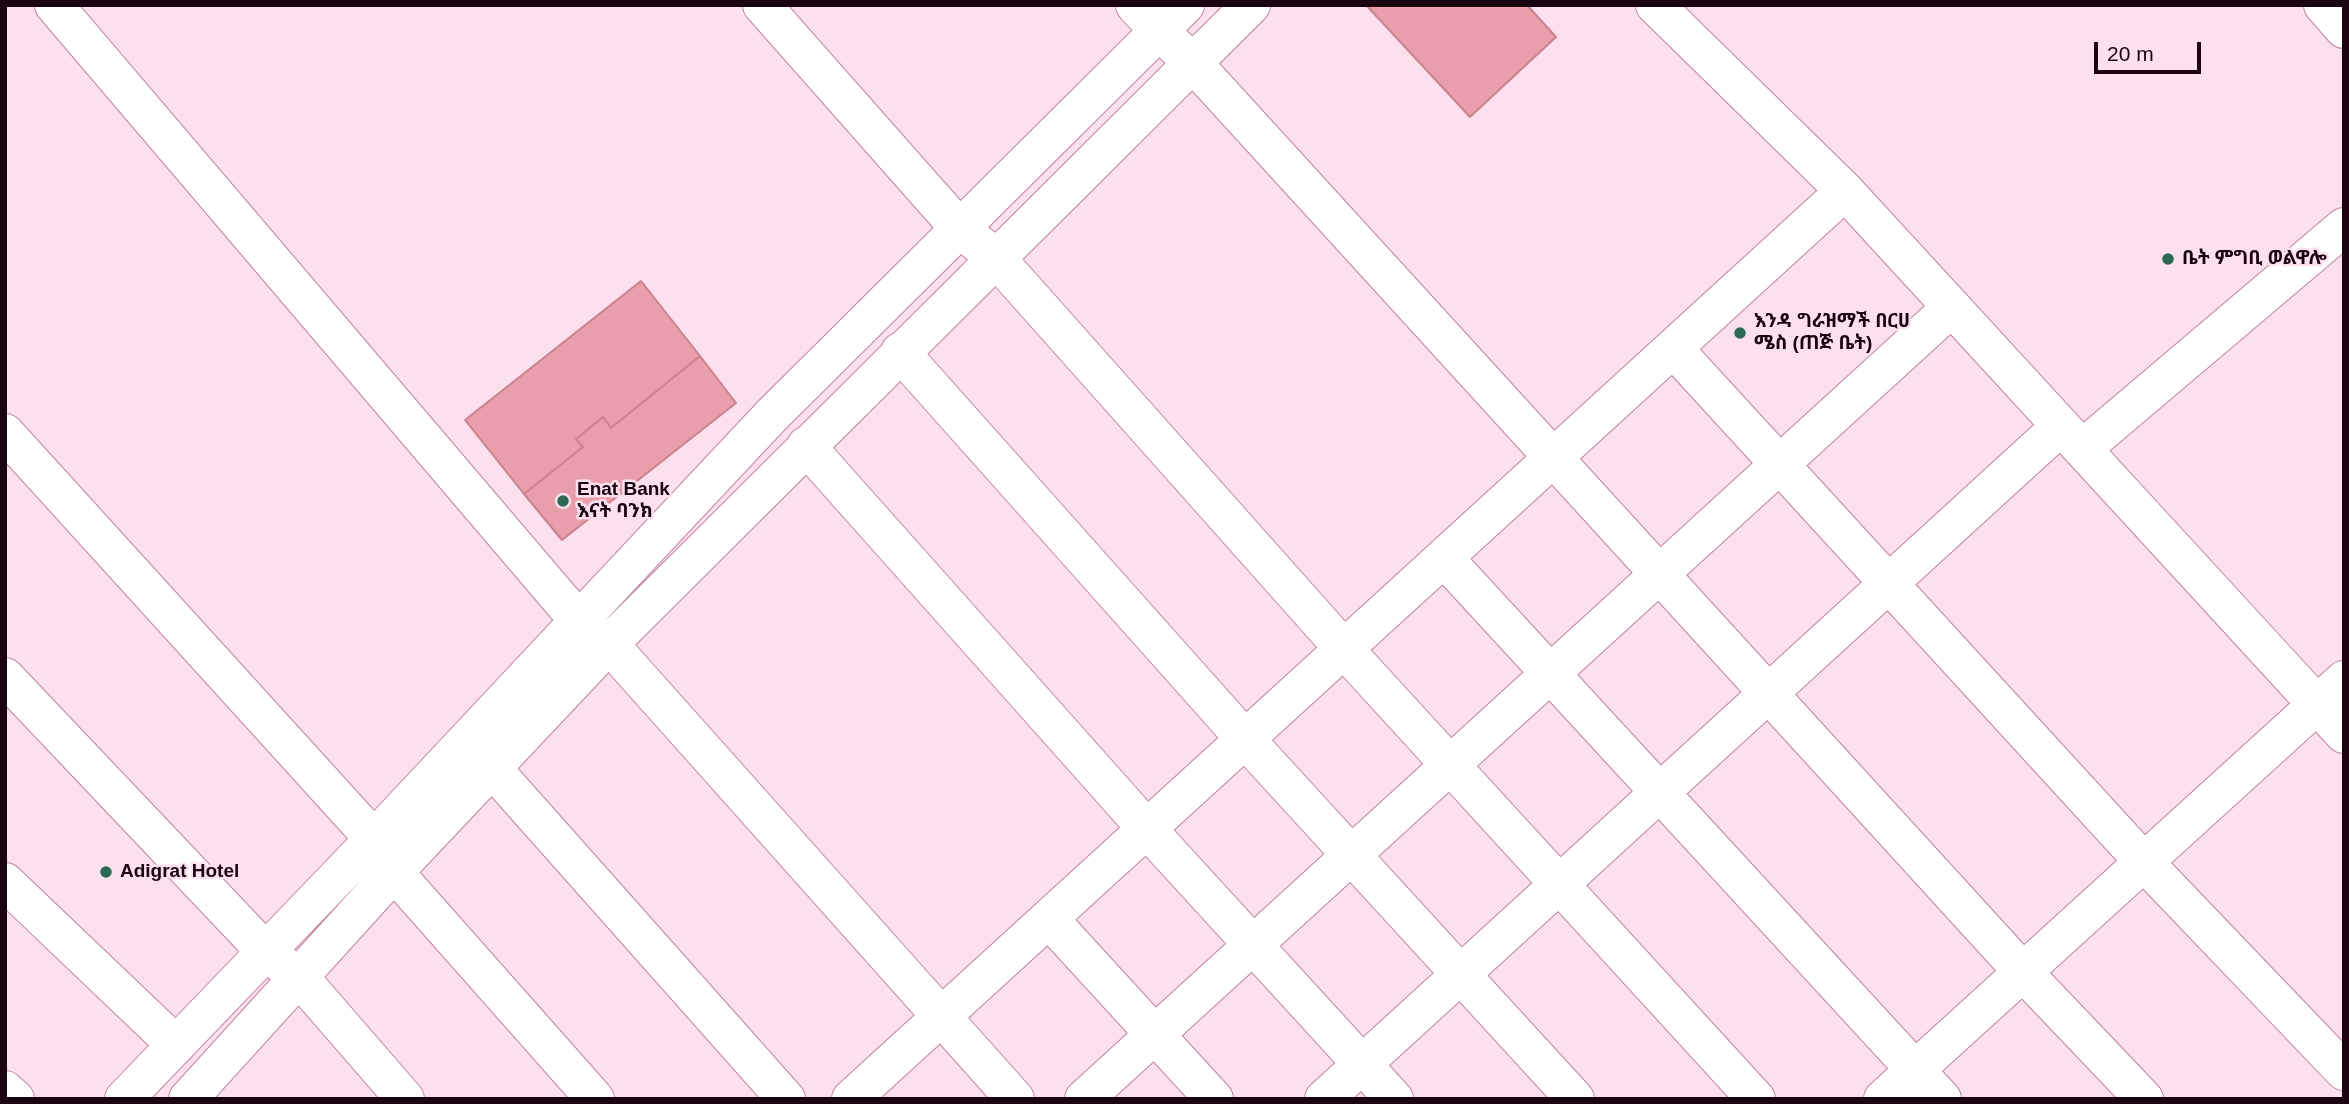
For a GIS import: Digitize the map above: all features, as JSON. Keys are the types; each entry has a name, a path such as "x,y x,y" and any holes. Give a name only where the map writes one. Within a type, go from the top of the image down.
{"street":[{"path":"54,5 579,621 609,644 1015,1099"},
{"path":"762,5 960,229 995,257 1344,649 1756,1099"},
{"path":"188,1099 491,767 609,644 1251,5"},
{"path":"1655,5 1845,191 2071,438 2330,692 2344,734"},
{"path":"2323,5 2344,29"},
{"path":"125,1099 374,839 772,415 960,229 1160,14 1192,62 1552,459 2022,971 2144,1099"},
{"path":"851,1099 1845,191"},
{"path":"1324,1099 1889,583 2344,227"},
{"path":"1084,1099 1952,307"},
{"path":"1673,348 2143,860 2344,1071"},
{"path":"900,352 1245,739 1575,1099"},
{"path":"5,433 374,839"},
{"path":"806,446 1147,829 1394,1099"},
{"path":"1444,558 1942,1099"},
{"path":"5,677 266,952 300,978 405,1099"},
{"path":"1883,1099 2330,692"},
{"path":"491,767 786,1099"},
{"path":"394,872 596,1099"},
{"path":"5,882 176,1045"},
{"path":"1049,919 1214,1099"},
{"path":"5,1090 15,1099"}],"building":[{"path":"1366,5 1527,5 1556,37 1470,117"},
{"path":"641,281 700,356 611,428 603,417 576,439 583,447 524,494 465,420"},
{"path":"700,356 736,403 562,540 524,494 583,447 576,439 603,417 611,428"}],"place":[{"name":"ቤት ምግቢ ወልዋሎ","path":"2168,259"},
{"name":"እንዳ ግራዝማች በርሀ ሜስ (ጠጅ ቤት)","path":"1740,333"},
{"name":"Enat Bank እናት ባንክ","path":"563,501"},
{"name":"Adigrat Hotel","path":"106,872"}]}
